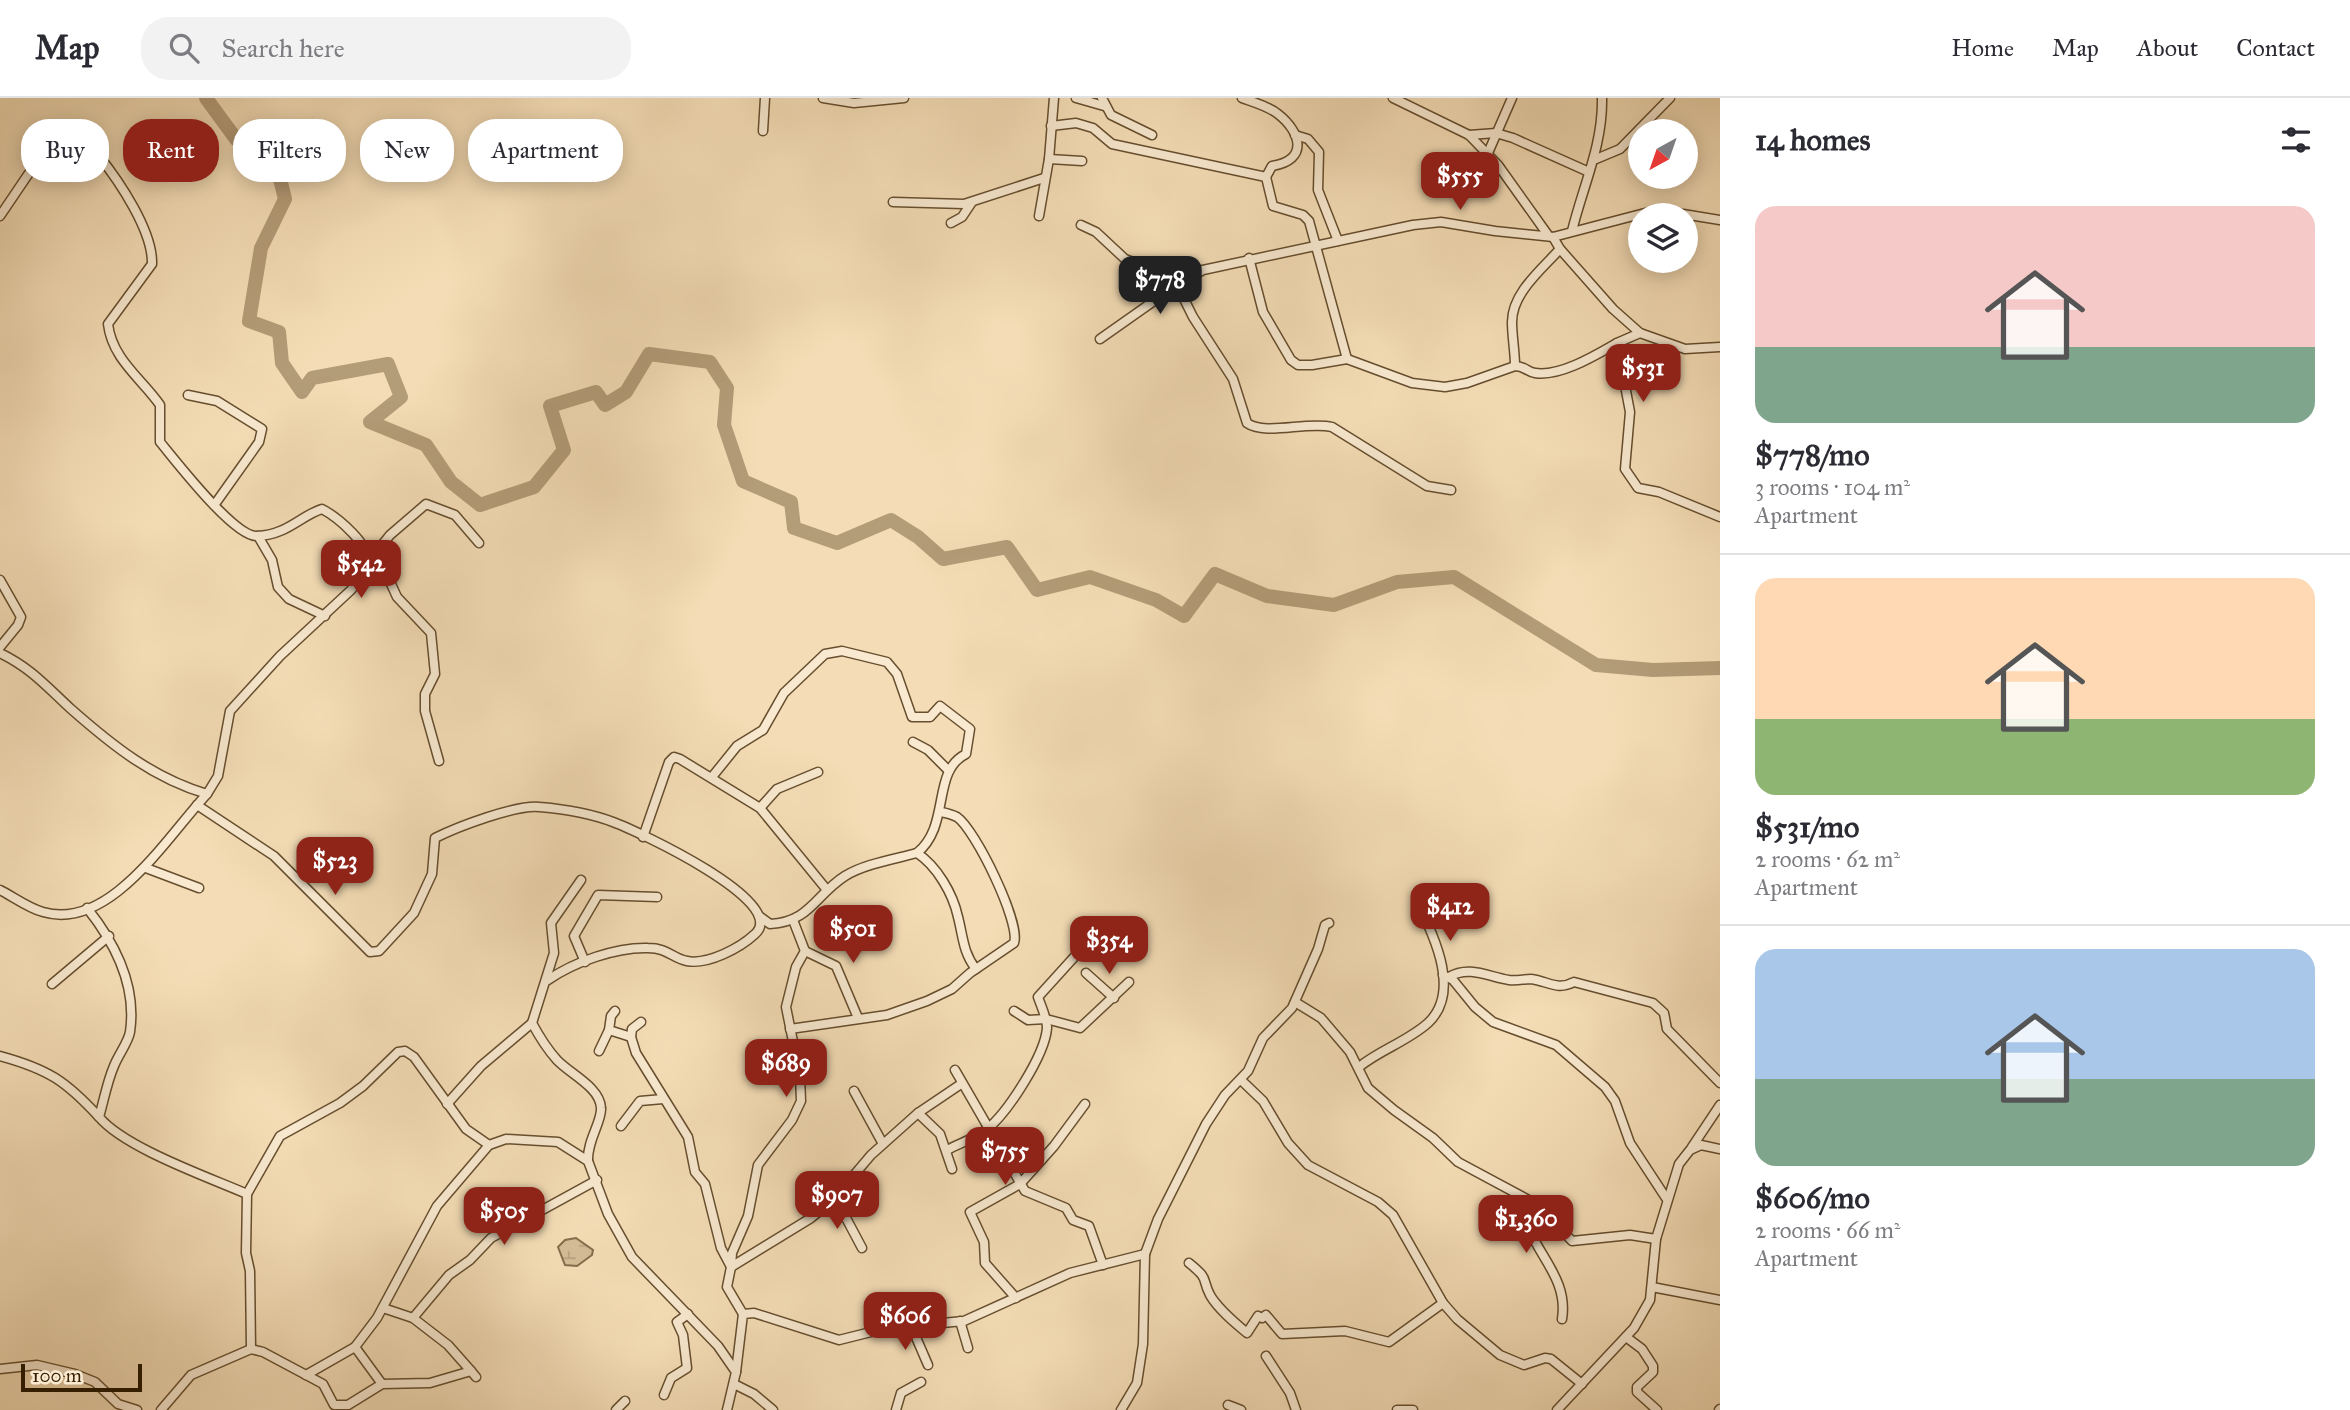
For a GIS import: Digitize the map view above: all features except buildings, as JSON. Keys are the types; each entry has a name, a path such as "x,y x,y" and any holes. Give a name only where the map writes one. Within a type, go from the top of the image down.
{"street":[{"path":"763,131 765,98"},
{"path":"823,98 855,103 904,98"},
{"path":"1039,216 1049,159 1054,98"},
{"path":"1076,98 1103,102 1119,121 1152,135"},
{"path":"1241,98 1280,115 1296,135 1298,149 1286,163 1269,168 1266,177 1273,206 1307,219 1317,245 1347,359"},
{"path":"1393,98 1469,135 1488,153 1560,249 1624,320 1640,333 1685,349 1720,347"},
{"path":"1488,153 1512,98"},
{"path":"1572,231 1589,172 1596,159 1602,98"},
{"path":"1596,159 1620,149 1670,98"},
{"path":"1051,126 1076,123 1093,128 1112,144 1266,177"},
{"path":"1469,135 1496,133 1513,138 1589,172"},
{"path":"1296,135 1308,139 1320,152 1318,190 1338,241"},
{"path":"0,216 46,148 64,154 74,150 83,159 96,156 102,159 130,203 146,238 152,260 146,273 109,318 109,333 129,371 160,405 160,442 215,504 247,534 258,536 284,531 322,509 354,536 391,584 397,597 431,633 435,674 425,694 425,711 439,761"},
{"path":"1049,159 1082,161"},
{"path":"892,202 972,202 1044,178"},
{"path":"951,223 962,217 972,202"},
{"path":"1100,339 1203,270 1249,258 1441,222 1495,232 1550,236 1645,213 1683,214 1720,220"},
{"path":"1081,225 1096,232 1125,259 1158,271 1177,285 1193,317 1233,379 1247,423 1266,429 1315,424 1332,427 1427,486 1451,489"},
{"path":"1515,366 1512,322 1514,311 1526,286 1560,249"},
{"path":"1249,258 1263,312 1291,360 1298,365 1347,359 1412,383 1460,385 1515,366 1524,366 1536,373 1556,371 1593,358 1640,333"},
{"path":"1617,343 1630,412 1625,469 1638,488 1659,492 1720,517"},
{"path":"188,395 217,401 262,429 259,442 215,504"},
{"path":"0,890 46,913 65,914 87,908 117,894 146,868 207,794 218,776 230,711 280,656 351,590 390,535 426,504 455,514 480,543"},
{"path":"258,536 272,560 276,579 283,592 289,599 325,616"},
{"path":"0,580 21,617 18,625 0,647"},
{"path":"197,805 274,856 370,951 379,951 414,913 432,874 435,838 457,827 512,809 542,807 617,823 706,866 770,923 793,920 810,911 827,890 847,874 917,853 931,840 941,812 949,771 956,759 966,754 970,729 940,706 929,717 912,717 897,674 887,662 833,651 818,659 792,685 763,730 737,746 712,777"},
{"path":"0,653 27,665 71,709 156,776 207,794"},
{"path":"913,742 928,750 949,771"},
{"path":"643,837 669,762 674,757 712,777 760,808 827,890"},
{"path":"760,808 777,789 818,772"},
{"path":"790,1029 887,1015 927,1001 952,989 1014,943 1016,936 985,854 959,818 941,812"},
{"path":"917,853 931,863 950,896 965,949 976,969"},
{"path":"146,868 199,888"},
{"path":"447,1104 481,1066 531,1023 548,979 554,953 551,923 581,880"},
{"path":"585,962 574,936 598,895 657,897"},
{"path":"1417,901 1431,930 1446,976 1493,1022 1556,1045 1605,1087 1615,1101 1630,1143 1666,1198"},
{"path":"87,908 109,936 120,958 131,1006 130,1034 113,1066 99,1117"},
{"path":"548,979 585,962 628,949 667,950 686,961 706,959 738,946 756,933 760,927 759,916"},
{"path":"793,920 805,951 839,969 858,1018"},
{"path":"1121,1410 1135,1388 1140,1370 1145,1254 1195,1142 1225,1095 1241,1080 1254,1061 1263,1038 1295,1002 1318,949 1325,925 1329,923"},
{"path":"52,984 68,974 109,936"},
{"path":"947,1150 988,1129 1007,1106 1036,1060 1044,1040 1045,1019 1038,997 1086,944"},
{"path":"727,1410 736,1372 743,1314 727,1287 732,1253 748,1216 758,1165 792,1120 801,1101 800,1076 787,1002 796,967 805,951"},
{"path":"1446,976 1472,971 1506,980 1534,980 1547,985 1563,986 1574,982 1653,1003 1664,1013 1667,1029 1720,1083"},
{"path":"1086,973 1114,998"},
{"path":"1359,1067 1428,1023 1439,1005 1446,976"},
{"path":"1014,1011 1028,1020 1045,1019 1080,1028 1129,982"},
{"path":"1295,1002 1321,1018 1359,1067 1368,1088 1433,1138 1449,1157 1541,1207 1572,1241 1630,1235 1656,1239"},
{"path":"599,1051 610,1030 611,1016 615,1011"},
{"path":"641,1022 632,1030 631,1037 636,1053 688,1137 695,1172 705,1184 721,1248 732,1267"},
{"path":"531,1023 558,1062 594,1092 600,1103 600,1117 588,1151 589,1161 608,1214 632,1256 718,1346 736,1372"},
{"path":"610,1030 631,1037"},
{"path":"251,1349 250,1271 246,1253 247,1194 280,1136 340,1103 363,1086 398,1052 405,1051 414,1057 466,1129 489,1145"},
{"path":"0,1056 31,1065 71,1086 108,1128 247,1194"},
{"path":"955,1070 1020,1184 1028,1192 1066,1208 1073,1220 1089,1226 1103,1265"},
{"path":"1241,1080 1263,1101 1288,1143 1308,1165 1378,1202 1393,1215 1443,1303 1500,1355 1524,1365 1552,1359 1582,1384"},
{"path":"732,1267 811,1218 832,1201 883,1144 918,1114 961,1084"},
{"path":"855,1091 883,1144"},
{"path":"621,1126 640,1101 663,1099"},
{"path":"1016,1298 985,1264 984,1242 970,1212 1020,1184 1054,1146 1085,1104"},
{"path":"1557,1410 1639,1320 1652,1287 1656,1239 1666,1198 1679,1164 1720,1105"},
{"path":"918,1114 933,1125 947,1150 952,1169"},
{"path":"306,1375 355,1347 383,1308 418,1245 432,1213 489,1145 506,1139 544,1139 558,1142 589,1161"},
{"path":"1690,1150 1700,1145 1720,1149"},
{"path":"413,1318 444,1280 470,1261 491,1238 597,1181"},
{"path":"832,1201 845,1216 862,1248"},
{"path":"1541,1207 1533,1214 1529,1229 1558,1280 1564,1304 1562,1319"},
{"path":"743,1314 754,1313 839,1340 887,1328 912,1328 960,1321 1070,1273 1145,1254"},
{"path":"1189,1264 1206,1278 1209,1293 1217,1304 1247,1333 1258,1316 1262,1318 1266,1315 1282,1334 1345,1331 1389,1342 1443,1303"},
{"path":"1652,1287 1720,1300"},
{"path":"161,1410 191,1375 251,1349 323,1384 332,1408 348,1405 382,1384 430,1383 473,1374 448,1345 413,1318 383,1308"},
{"path":"664,1395 671,1378 687,1368 683,1335 677,1322 688,1314"},
{"path":"960,1321 968,1348"},
{"path":"912,1328 928,1364"},
{"path":"1626,1337 1642,1349 1653,1366 1653,1372 1637,1387 1637,1392 1657,1410"},
{"path":"355,1347 382,1384"},
{"path":"1266,1356 1290,1393 1296,1410"},
{"path":"0,1369 37,1365 75,1374 95,1382 118,1404 137,1410"},
{"path":"896,1410 901,1392 921,1382"},
{"path":"734,1384 754,1394 773,1410"},
{"path":"616,1410 625,1401"},
{"path":"1228,1405 1241,1410"},
{"path":"1397,1410 1413,1410"}],"green space":[{"path":"576,1238 593,1250 592,1255 577,1266 565,1265 558,1247 565,1240"}],"waterway":[{"path":"206,98 236,139 277,167 285,199 261,248 249,321 279,332 282,363 302,392 312,378 388,364 401,397 370,422 426,445 451,482 480,505 534,487 564,450 550,406 596,392 605,405 626,392 649,354 710,362 727,388 724,425 743,481 791,502 794,528 837,543 891,520 918,537 943,559 1007,547 1037,590 1090,577 1156,600 1184,616 1215,574 1267,596 1334,605 1397,582 1454,577 1596,665 1653,670 1720,668"}]}
